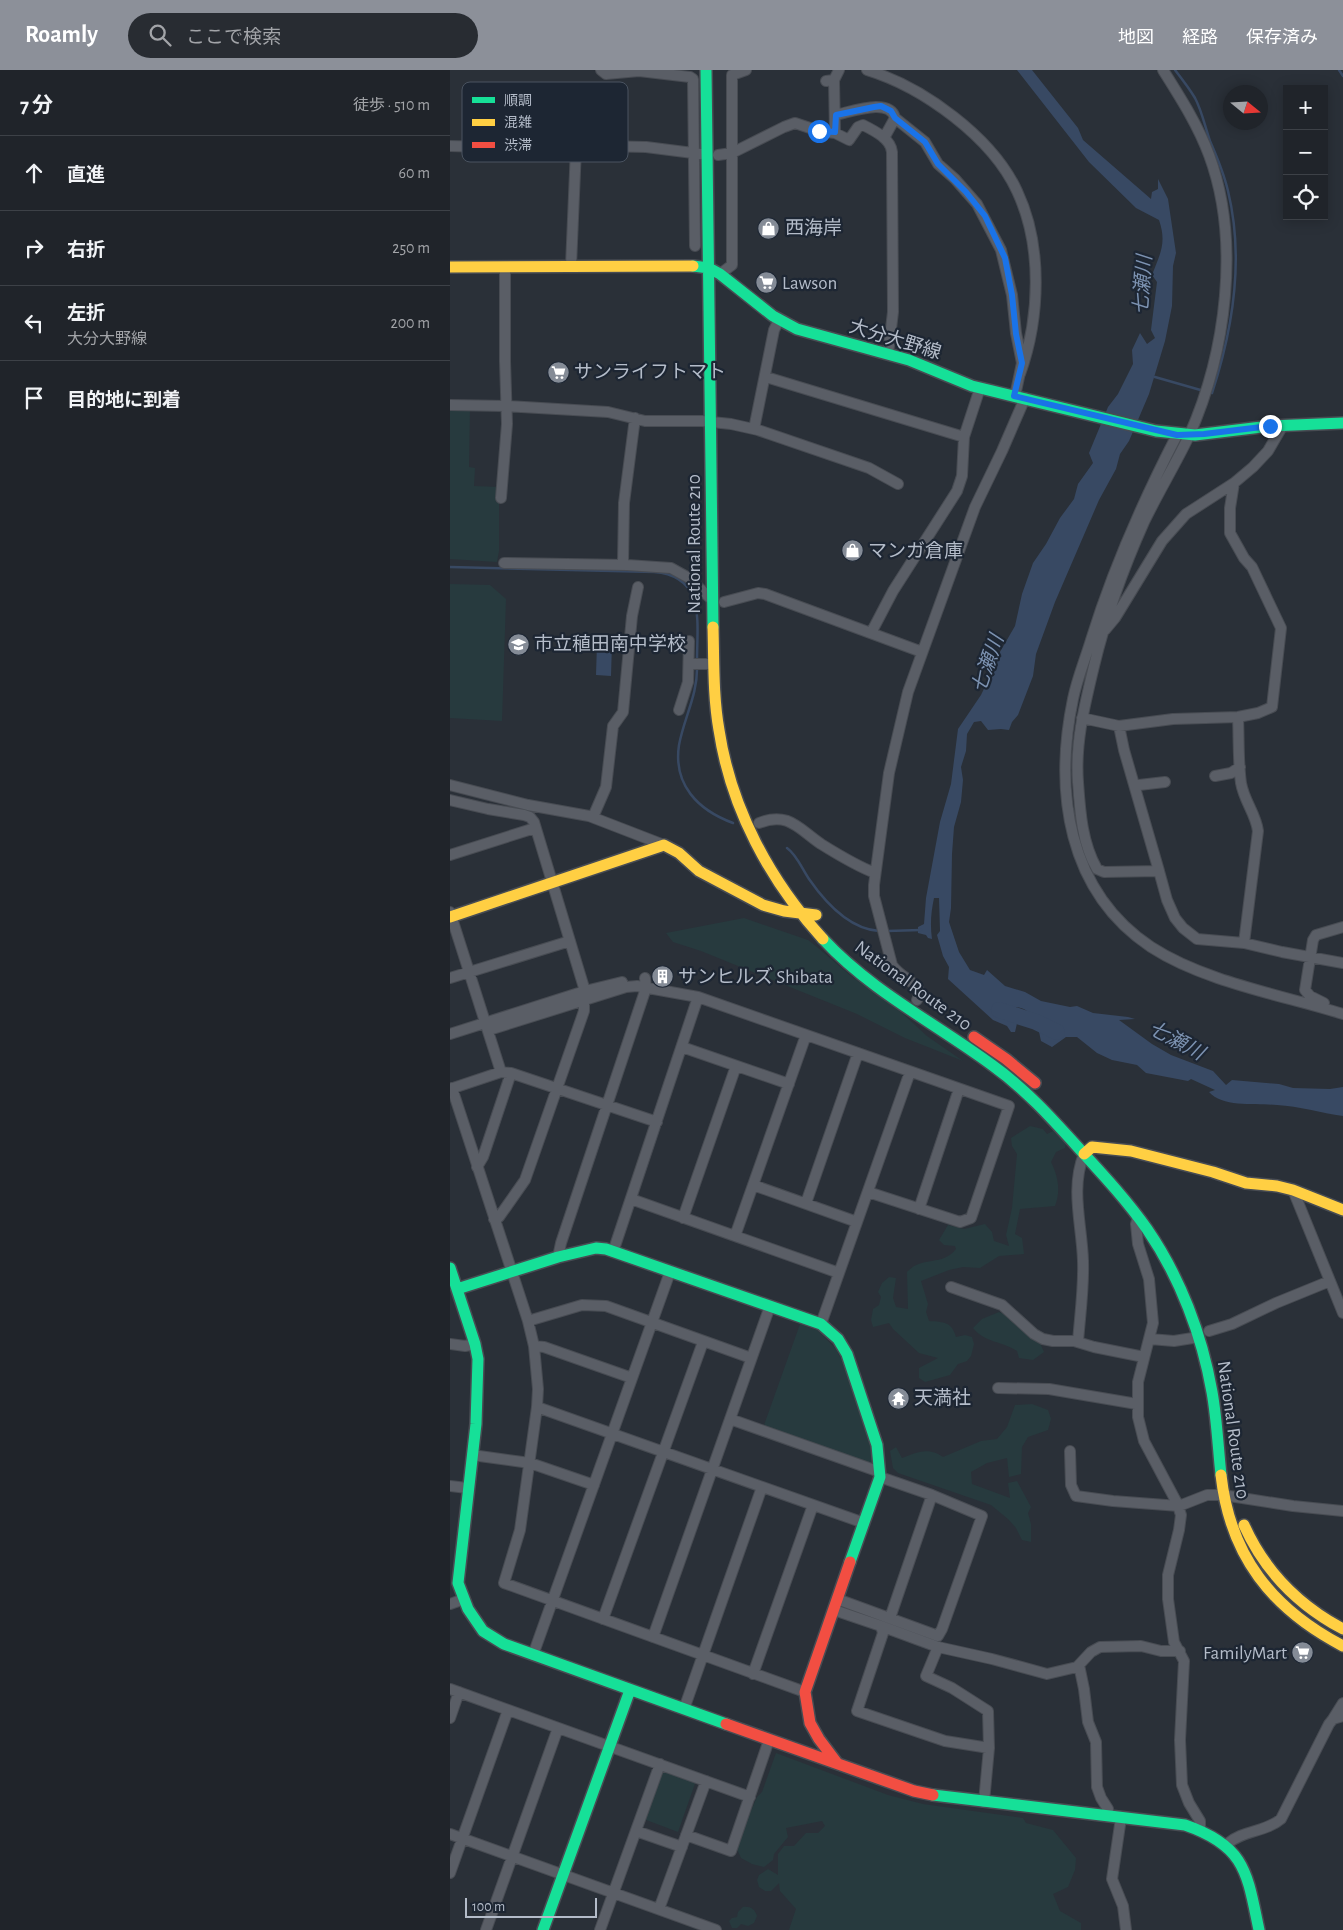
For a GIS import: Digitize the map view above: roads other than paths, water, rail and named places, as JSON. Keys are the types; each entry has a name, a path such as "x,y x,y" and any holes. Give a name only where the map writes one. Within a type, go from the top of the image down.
{"main road":[{"name":"National Route 210","path":"706,70 720,274 716,422"},
{"name":"National Route 210","path":"717,70 709,268 716,422 718,602 727,717 736,760 750,804 769,845 792,885 816,915 844,944"},
{"name":"大分大野線","path":"450,267 692,266 709,268 720,274 778,320 797,329 928,366 980,388 1156,431 1183,435 1284,425 1343,423"},
{"name":"National Route 210","path":"718,602 700,664 715,707 727,771 734,794 748,830 764,859 800,914 836,953 867,979 984,1058 1022,1088 1139,1200 1168,1243 1189,1282 1204,1334 1229,1495 1228,1517 1239,1546 1267,1589 1282,1606 1321,1636 1343,1646"},
{"path":"450,915 552,884 664,845 679,853 699,871 749,898 774,909 816,915"},
{"name":"National Route 210","path":"856,954 898,987 929,1008"},
{"name":"National Route 210","path":"962,1029 1017,1067 1046,1094"},
{"name":"National Route 210","path":"1061,1112 1162,1253 1204,1334"},
{"path":"1088,1150 1131,1150 1246,1183 1277,1186 1293,1190 1343,1210"},
{"path":"453,1289 511,1273 558,1257 596,1248 606,1249 821,1324 838,1338 847,1354 877,1445 880,1475 805,1692 805,1709 809,1723 815,1736 837,1764"},
{"path":"450,1268 453,1289 475,1344 478,1359 476,1424 467,1488 458,1583 464,1599 483,1631 504,1644 533,1655 914,1791 947,1798 1185,1825 1200,1829 1218,1837 1237,1856 1244,1871 1259,1930"},
{"name":"National Route 210","path":"1229,1495 1248,1535 1268,1568 1295,1598 1315,1614 1343,1629"},
{"path":"543,1930 630,1690"}],"street":[{"path":"601,70 606,74 640,71 690,77 693,79 695,246"},
{"path":"720,274 732,265 732,75 746,70"},
{"path":"835,132 836,115 830,81 840,70"},
{"path":"867,70 902,84 947,112 977,136 998,160 1017,190 1027,217 1035,268 1035,304 1032,327 1020,374"},
{"path":"1163,70 1191,116 1210,157 1219,189 1225,232 1225,290 1219,341 1200,405 1114,570 1073,696 1064,760 1068,818 1076,848 1087,874 1108,908 1124,926 1152,947 1180,962 1231,981 1343,1012"},
{"path":"836,115 881,106 891,111 895,118 925,142 938,164 977,204 1005,258 1021,358 1020,397 1002,451 978,499 922,652 894,747 885,800 875,873 874,900 890,961 896,972 917,986 920,992 917,1000"},
{"path":"884,138 895,118"},
{"path":"628,146 646,146 694,154 732,153 795,123 819,131 835,132 849,140 858,128 863,125 884,138 890,145 892,152 893,312 888,354"},
{"path":"571,266 575,162"},
{"path":"501,498 508,424 504,342 505,267"},
{"path":"754,429 774,330 778,320"},
{"path":"766,377 964,437"},
{"path":"871,632 893,591 957,491 962,476 964,437 980,388"},
{"path":"450,405 608,412 650,421 716,422 754,429 869,468 898,484"},
{"path":"623,565 624,503 635,418"},
{"path":"1102,634 1115,618 1162,541 1186,514 1234,483 1268,451 1284,425"},
{"path":"1158,871 1104,872 1095,866 1085,838 1080,804 1077,753 1082,718 1102,634 1116,589 1183,435"},
{"path":"1082,718 1119,726 1173,719 1238,717 1264,711 1272,707 1281,628 1253,569 1230,533 1230,508 1234,483"},
{"path":"504,564 665,567 677,571 694,582 718,602 761,593 922,652"},
{"path":"593,817 606,787 613,726 623,712 632,616 638,587"},
{"path":"679,710 688,682 700,664 689,641"},
{"path":"1238,717 1242,788 1255,818 1258,831 1244,943"},
{"path":"1119,726 1124,750 1171,912 1190,935 1201,940 1244,943 1343,963"},
{"path":"1215,776 1231,773 1240,767"},
{"path":"1139,785 1164,782"},
{"path":"450,785 528,805 593,817 664,845"},
{"path":"450,800 524,815 530,817 534,822 585,996 584,1011 525,1180 499,1217 494,1219"},
{"path":"759,823 778,819 795,824 822,845 875,873"},
{"path":"450,855 535,828"},
{"path":"450,915 487,1026 506,1072 483,1157 477,1167"},
{"path":"1343,928 1315,936 1304,987 1306,993 1343,1012"},
{"path":"450,978 570,941"},
{"path":"450,1034 487,1026 585,996 622,982"},
{"path":"585,996 645,983 698,997 1009,1106 971,1218 960,1222 868,1192"},
{"path":"558,1257 561,1243 608,1105 645,983"},
{"path":"613,1252 698,997"},
{"path":"735,1236 806,1035"},
{"path":"682,1047 789,1084"},
{"path":"806,1203 858,1053"},
{"path":"683,1218 736,1066"},
{"path":"657,1122 506,1072 451,1088 528,1321 534,1346 538,1407 520,1530 504,1583 805,1692"},
{"path":"821,1324 910,1072"},
{"path":"919,1209 960,1089"},
{"path":"1078,1342 1083,1258 1077,1199 1079,1166 1088,1150"},
{"path":"753,1185 857,1222"},
{"path":"1293,1190 1343,1313"},
{"path":"631,1200 839,1273"},
{"path":"1138,1217 1136,1224 1138,1244 1149,1279 1153,1312 1150,1339 1138,1382 1137,1404 1142,1436 1179,1506 1181,1519 1168,1574 1168,1599 1173,1638 1183,1656 1184,1671 1180,1740 1182,1785 1189,1803 1200,1821 1200,1829"},
{"path":"1144,1264 1162,1253"},
{"path":"533,1655 670,1272"},
{"path":"1150,1339 1174,1341 1204,1334 1232,1324 1276,1303 1330,1281"},
{"path":"951,1287 1002,1305 1034,1334 1043,1339 1078,1342 1144,1357"},
{"path":"528,1321 570,1307 587,1305 606,1306 752,1358"},
{"path":"653,1637 770,1306"},
{"path":"603,1619 703,1342"},
{"path":"450,1344 465,1346 475,1344"},
{"path":"534,1346 544,1347 632,1378"},
{"path":"998,1388 1049,1389 1137,1404"},
{"path":"538,1407 864,1523"},
{"path":"730,1419 932,1495 982,1516 949,1611 938,1636 890,1618 835,1605"},
{"path":"1070,1451 1071,1485 1076,1496 1179,1506 1207,1494 1229,1495 1293,1506 1343,1511"},
{"path":"472,1454 530,1463 594,1485"},
{"path":"450,1486 467,1488"},
{"path":"684,1709 762,1487"},
{"path":"890,1618 932,1495"},
{"path":"754,1674 813,1505"},
{"path":"450,1604 464,1599"},
{"path":"835,1605 881,1626 938,1647 992,1658 1047,1674 1079,1665 1100,1647 1141,1646 1161,1651 1180,1652"},
{"path":"881,1626 883,1633 857,1710 945,1741 989,1748"},
{"path":"938,1647 926,1676 952,1688 988,1711 989,1748 984,1802"},
{"path":"1079,1665 1089,1726 1096,1742 1097,1787 1108,1809 1107,1816"},
{"path":"450,1718 455,1691 750,1797"},
{"path":"1226,1844 1238,1836 1274,1824 1281,1819 1338,1718 1343,1703"},
{"path":"450,1873 508,1710"},
{"path":"486,1930 558,1728"},
{"path":"686,1835 731,1851 770,1740"},
{"path":"600,1930 660,1764"},
{"path":"659,1909 706,1781"},
{"path":"1121,1818 1112,1879 1123,1906 1126,1930"},
{"path":"636,1831 682,1847"},
{"path":"450,1834 716,1930"}],"water":[{"path":"1017,70 1032,70 1078,128 1083,140 1151,199 1152,192 1158,189 1158,179 1168,199 1176,253 1173,266 1172,306 1165,341 1149,394 1129,441 1120,454 1116,469 1099,500 1055,602 1036,654 1033,676 1018,715 1012,722 1009,730 988,730 981,721 974,722 967,734 966,751 961,767 963,780 961,802 954,827 949,922 959,952 970,970 984,975 987,970 1005,986 1025,992 1041,1001 1070,1007 1077,1006 1093,1013 1135,1019 1119,1020 1171,1055 1213,1071 1226,1085 1232,1080 1279,1084 1293,1088 1330,1089 1343,1087 1343,1116 1285,1106 1232,1103 1215,1097 1209,1092 1215,1090 1191,1079 1188,1081 1146,1073 1137,1065 1112,1060 1097,1053 1077,1037 1066,1037 1052,1047 1041,1041 1034,1019 1022,1008 1016,1007 1015,1011 1019,1015 1015,1032 1011,1032 1007,1026 993,1020 948,979 949,967 943,956 937,935 940,931 939,898 934,898 933,903 932,939 918,933 918,927 924,924 926,898 940,822 951,784 958,729 981,695 997,657 1015,626 1022,594 1033,563 1060,518 1074,499 1078,484 1093,463 1089,453 1108,407 1118,394 1133,364 1132,350 1140,333 1147,344 1155,338 1151,330 1157,282 1152,275 1162,248 1159,220 1136,208 1089,162"},
{"path":"597,643 612,643 611,676 596,675"}],"waterway":[{"path":"1175,70 1193,94 1200,108 1228,191 1233,216 1236,267 1231,318 1226,344 1212,393 1209,392"},
{"path":"1339,70 1343,76"},
{"path":"1155,377 1204,391"},
{"path":"450,567 654,572 671,575 683,582 695,603 698,631 697,661"},
{"path":"697,666 693,696 679,745 678,759 680,772 684,784 699,803 720,818 733,823"},
{"path":"787,848 797,858 815,888 839,913 858,925 879,931"},
{"path":"887,931 921,930"},
{"name":"七瀬川","path":"999,1010 1036,1022 1057,1032"}],"place":[{"name":"西海岸","path":"769,228"},
{"name":"Lawson","path":"766,283"},
{"name":"サンライフトマト","path":"558,372"},
{"name":"マンガ倉庫","path":"852,551"},
{"name":"市立稙田南中学校","path":"518,644"},
{"name":"サンヒルズ Shibata","path":"662,977"},
{"name":"天満社","path":"898,1398"},
{"name":"FamilyMart","path":"1303,1653"}]}
